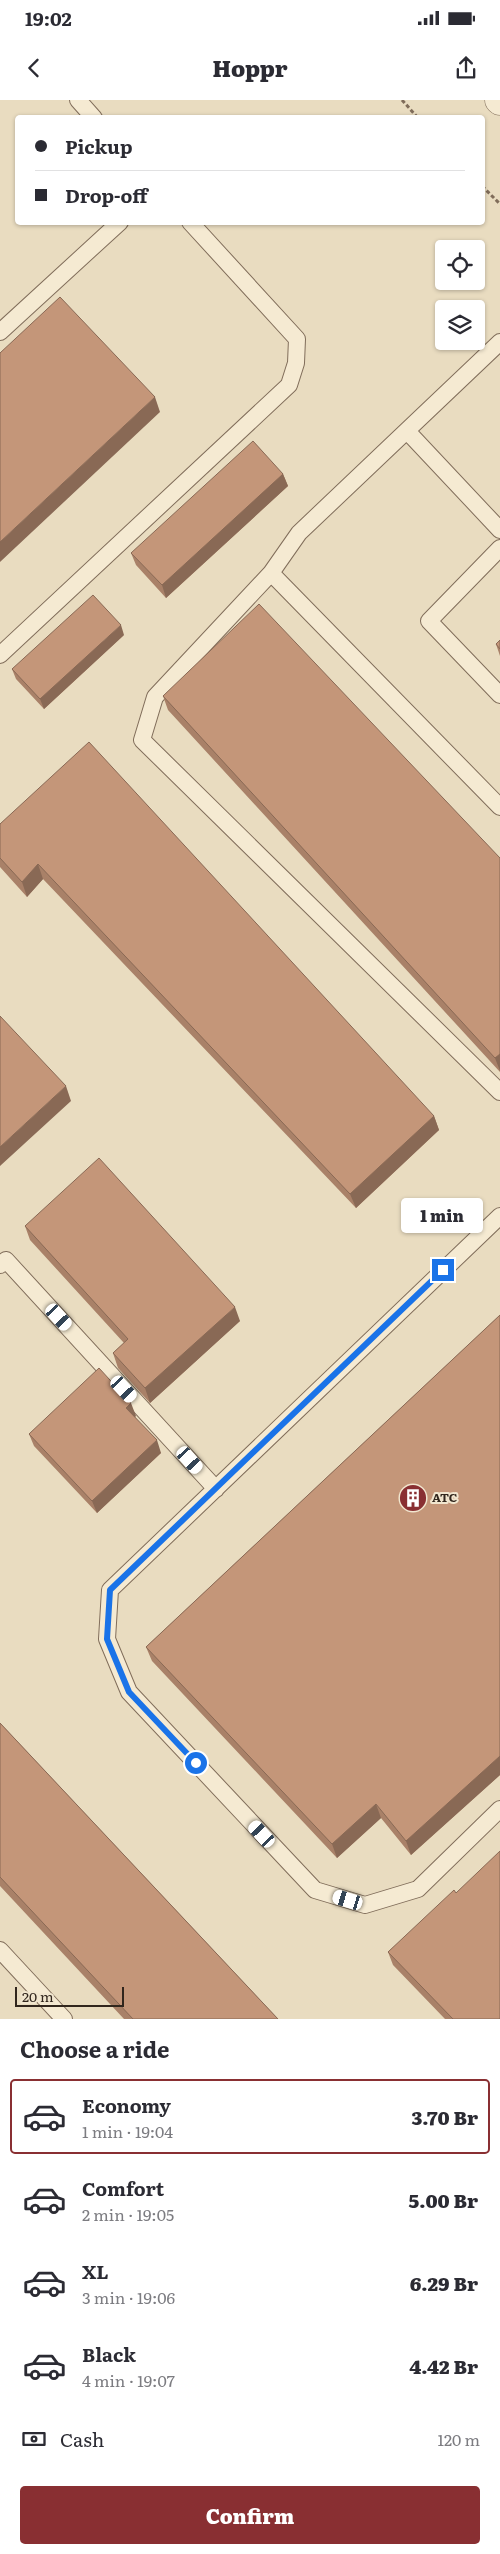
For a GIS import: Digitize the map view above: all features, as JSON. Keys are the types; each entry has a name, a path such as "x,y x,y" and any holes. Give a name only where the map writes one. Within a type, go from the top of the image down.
{"lane":[{"path":"78,100 91,115"},
{"path":"0,332 117,225"},
{"path":"0,655 289,385 296,363 297,339 193,225"},
{"path":"500,342 298,533 271,573 155,697 142,740 500,1092"},
{"path":"407,430 500,530"},
{"path":"500,548 430,621 500,695"},
{"path":"271,573 500,807"},
{"path":"500,1216 110,1590 107,1639 129,1692 315,1890 364,1905 418,1889 500,1809"},
{"path":"0,1265 6,1260 216,1489"},
{"path":"0,1950 64,2019"}],"path":[{"path":"402,100 415,115"},
{"path":"485,189 500,204"}],"building":[{"path":"60,297 155,397 0,542 0,353"},
{"path":"253,441 283,474 162,585 131,553"},
{"path":"93,595 121,625 40,699 12,669"},
{"path":"259,604 500,858 500,1054 495,1058 163,696"},
{"path":"500,640 500,649 496,644"},
{"path":"89,742 434,1116 350,1194 38,864 22,882 0,858 0,824"},
{"path":"0,1016 66,1086 0,1147"},
{"path":"99,1158 235,1307 145,1388 113,1353 128,1339 25,1226"},
{"name":"АТС","path":"500,1315 500,1756 406,1841 376,1804 332,1844 146,1647"},
{"path":"99,1368 131,1403 126,1408 157,1440 92,1501 29,1434"},
{"path":"0,1723 278,2019 133,2019 0,1877"},
{"path":"500,1851 500,2019 453,2019 388,1952 454,1890 456,1893"}],"place":[{"name":"АТС","path":"413,1498"}],"route":[{"path":"196,1763 129,1692 107,1639 110,1590 443,1270"}]}
